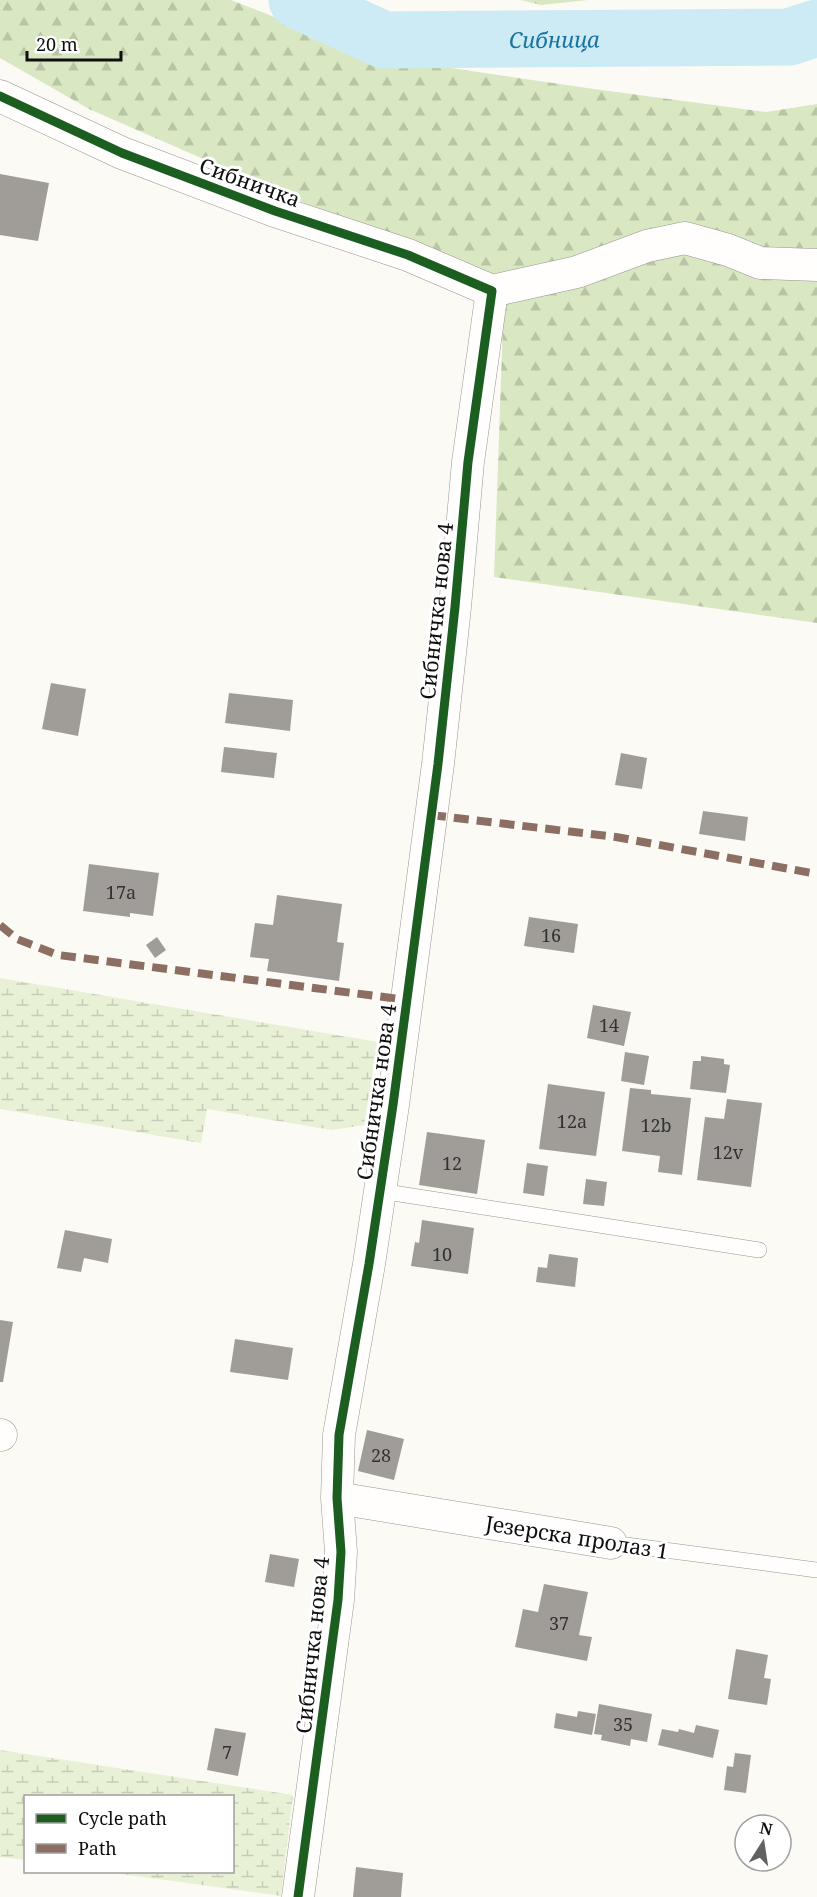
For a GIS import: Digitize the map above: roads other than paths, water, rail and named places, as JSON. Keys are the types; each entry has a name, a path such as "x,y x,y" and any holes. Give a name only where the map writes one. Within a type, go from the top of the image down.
{"street":[{"name":"Сибничка","path":"0,96 123,153 275,211 408,255 492,291"},
{"path":"492,291 577,272 646,246 685,238 760,262 817,265"},
{"name":"Сибничка нова 4","path":"298,1897 338,1600 341,1552 337,1498 339,1435 380,1191 438,764 468,462 492,291"},
{"name":"Језерска пролаз 1","path":"337,1498 611,1544"}],"lane":[{"path":"380,1191 759,1250"},
{"name":"Језерска пролаз 1","path":"611,1544 817,1570"}],"waterway":[{"name":"Сибница","path":"297,0 384,40 789,37 817,28"}]}
